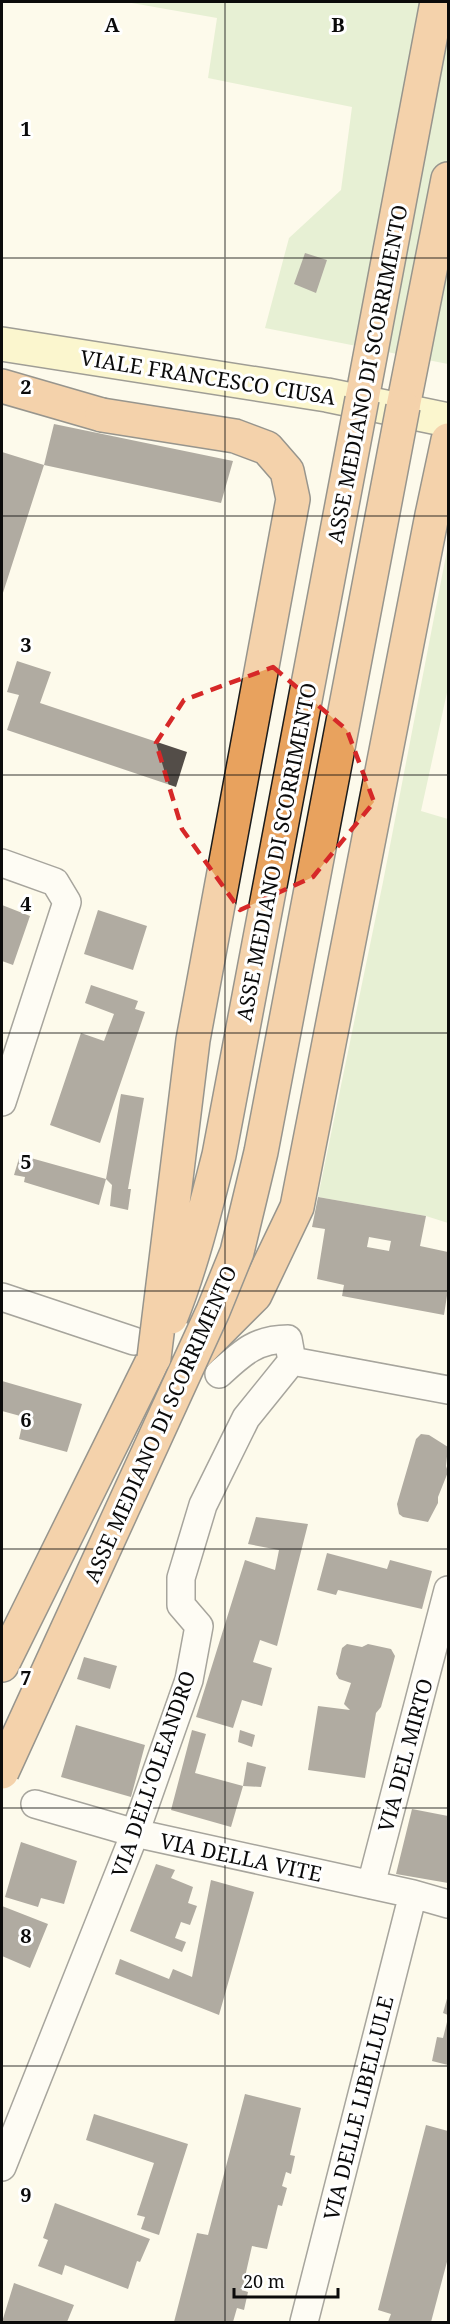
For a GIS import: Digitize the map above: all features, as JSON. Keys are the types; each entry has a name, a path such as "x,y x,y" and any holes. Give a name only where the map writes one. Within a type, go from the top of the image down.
{"highway":[{"name":"ASSE MEDIANO DI SCORRIMENTO","path":"2,1665 144,1349 186,1279 219,1155 437,2"},
{"name":"ASSE MEDIANO DI SCORRIMENTO","path":"2,1772 207,1364 261,1152 448,179"},
{"path":"2,386 102,415 235,436 267,448 288,471 293,499 193,1040 144,1349"},
{"path":"207,1364 255,1295 297,1207 370,833 440,507 448,440"}],"street":[{"name":"VIALE FRANCESCO CIUSA","path":"2,344 327,395 448,420"},
{"path":"2,863 56,882 67,902 2,1102"},
{"path":"2,1297 95,1327 144,1349"},
{"path":"207,1364 271,1339 288,1339 291,1361 448,1390"},
{"name":"VIA DELL'OLEANDRO","path":"2,2167 135,1833 189,1680 199,1626 181,1605 181,1578 203,1505 246,1418 291,1361"},
{"name":"VIA DEL MIRTO","path":"371,1885 448,1590"},
{"name":"VIA DELLA VITE","path":"35,1804 135,1833 413,1894 448,1904"},
{"name":"VIA DELLE LIBELLULE","path":"304,2322 413,1894"}],"highlighted area":[{"path":"273,667 347,730 374,802 313,877 240,910 182,829 156,743 184,700"}],"green space":[{"path":"126,2 448,2 448,364 265,328 289,238 341,190 352,107 208,78 217,18"},
{"path":"448,545 448,688 421,811 448,819 448,1223 426,1216 318,1197 383,882"}],"building":[{"path":"305,253 327,260 316,293 294,284"},
{"path":"54,424 233,461 221,503 44,465"},
{"path":"2,452 44,465 2,596"},
{"path":"17,661 51,672 40,703 187,752 176,787 7,730 19,695 7,692"},
{"path":"2,905 30,916 13,965 2,961"},
{"path":"98,910 147,926 133,970 84,954"},
{"path":"91,985 138,1001 135,1009 145,1012 100,1143 50,1125 81,1033 104,1041 114,1014 85,1003"},
{"path":"121,1094 144,1098 128,1189 131,1189 128,1210 110,1206 112,1185 106,1179"},
{"path":"20,1155 106,1179 99,1205 24,1182 25,1177 14,1175"},
{"path":"318,1197 426,1216 420,1246 448,1252 448,1289 444,1315 342,1296 344,1285 317,1279 325,1229 312,1227","holes":["369,1237 391,1241 389,1251 367,1247"]},
{"path":"2,1381 82,1404 67,1452 19,1439 24,1417 2,1411"},
{"path":"421,1434 429,1435 448,1447 446,1466 448,1472 438,1497 438,1503 428,1522 403,1517 399,1514 397,1504 416,1439"},
{"path":"256,1517 308,1524 277,1646 260,1640 253,1662 272,1668 262,1706 242,1700 233,1728 196,1717 245,1560 275,1570 279,1550 248,1544"},
{"path":"327,1553 387,1569 390,1560 432,1571 422,1609 338,1590 336,1595 317,1590"},
{"path":"347,1644 362,1647 368,1644 391,1649 395,1656 381,1707 376,1713 365,1778 308,1770 318,1706 350,1710 344,1704 351,1683 339,1679 336,1674 342,1648"},
{"path":"84,1657 117,1666 110,1689 77,1679"},
{"path":"76,1725 145,1745 131,1797 61,1777"},
{"path":"192,1730 206,1734 195,1773 243,1786 231,1827 171,1810"},
{"path":"240,1730 255,1735 252,1747 238,1742"},
{"path":"247,1762 266,1767 261,1787 243,1786"},
{"path":"412,1809 448,1816 448,1883 396,1874"},
{"path":"21,1842 77,1861 64,1904 41,1898 38,1907 5,1897"},
{"path":"156,1864 175,1870 171,1878 193,1887 188,1903 197,1906 190,1925 181,1922 175,1938 186,1942 182,1952 130,1931"},
{"path":"211,1880 254,1892 219,2015 115,1974 120,1959 169,1979 173,1969 192,1977"},
{"path":"2,1906 48,1924 30,1968 2,1956"},
{"path":"448,1995 448,2015 443,2013"},
{"path":"448,2018 448,2065 432,2061 437,2037 443,2038"},
{"path":"245,2094 301,2108 290,2155 295,2156 291,2174 286,2172 282,2186 287,2188 282,2206 278,2205 267,2249 252,2246 242,2290 248,2292 244,2310 237,2308 233,2322 174,2322 197,2233 208,2235"},
{"path":"94,2114 188,2144 159,2235 141,2229 145,2217 137,2215 154,2163 86,2140"},
{"path":"426,2125 448,2131 448,2258 431,2322 388,2322 391,2314 378,2310"},
{"path":"55,2203 150,2239 140,2262 137,2261 128,2289 65,2265 62,2275 38,2266 48,2240 43,2238"},
{"path":"14,2283 74,2305 67,2322 2,2322"}]}
